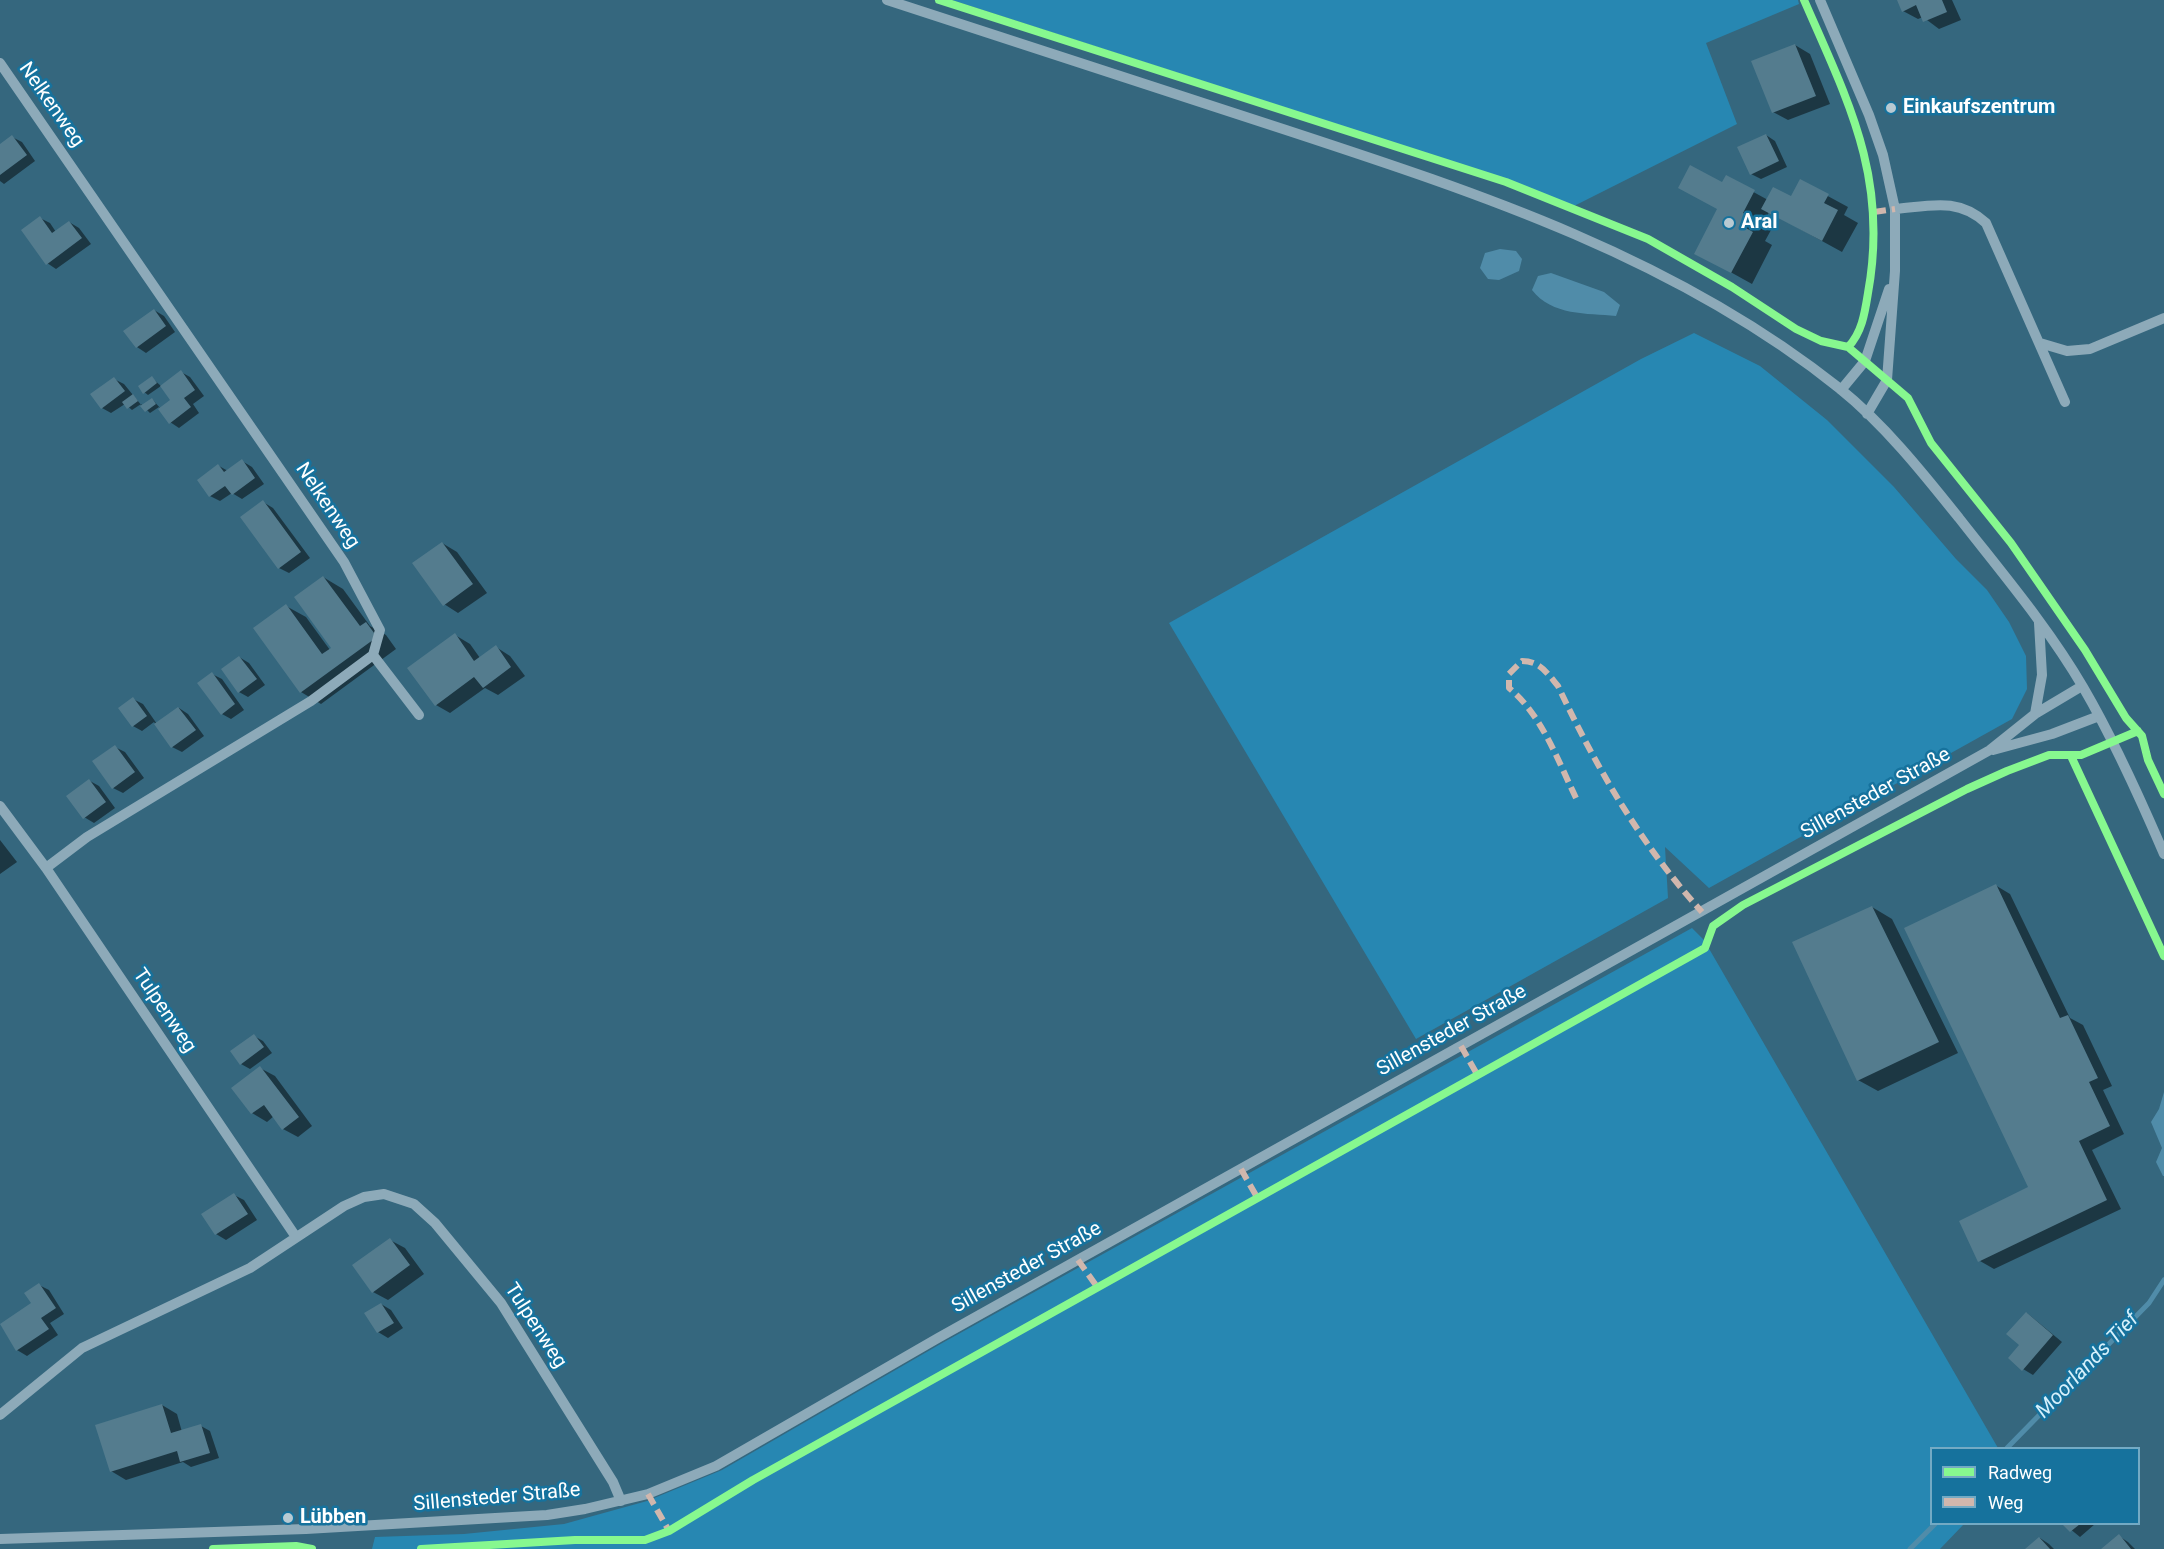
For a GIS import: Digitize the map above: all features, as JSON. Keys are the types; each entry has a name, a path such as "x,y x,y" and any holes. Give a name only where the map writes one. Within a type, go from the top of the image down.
{"street":[{"path":"887,0 1443,182 1540,219 1637,261 1687,288 1785,348 1841,390 1868,414 1936,490 2038,622 2082,686 2099,716 2164,854"},
{"path":"1820,0 1869,115 1883,155 1895,210 1895,271 1887,380 1868,414"},
{"name":"Nelkenweg","path":"0,63 344,562 380,630 374,655"},
{"path":"1895,210 1958,205 1980,217 1986,223 2065,402"},
{"path":"1841,390 1865,361 1895,271"},
{"path":"2040,343 2067,351 2090,349 2164,318"},
{"path":"2035,714 2042,675 2038,622"},
{"path":"45,868 87,837 311,701 374,655 419,714"},
{"name":"Sillensteder Straße","path":"0,1539 306,1530 548,1515 648,1494 716,1466 948,1332 1990,750 2035,714 2082,686"},
{"name":"Sillensteder Straße","path":"1990,750 2052,734 2099,716"},
{"name":"Tulpenweg","path":"0,806 45,868 296,1237"},
{"name":"Tulpenweg","path":"0,1415 82,1348 250,1268 344,1206 364,1197 384,1194 414,1204 435,1223 501,1303 613,1482 621,1501"}],"shaded area":[{"path":"952,0 1798,0 1799,4 1706,43 1737,124 1572,207 1502,178"},
{"path":"1500,249 1516,251 1522,259 1519,271 1499,280 1488,279 1480,268 1485,253"},
{"path":"1551,273 1604,292 1620,305 1616,316 1571,312 1549,305 1532,290 1538,276"},
{"path":"1694,333 1760,366 1827,420 1894,487 1956,559 1987,590 2009,622 2026,656 2027,689 2012,719 1709,888 1665,847 1668,898 1416,1039 1169,623 1641,359"},
{"path":"1692,928 1704,940 1997,1447 1930,1447 1930,1525 1963,1525 1940,1549 372,1549 375,1537 464,1534 564,1524 647,1501 722,1470 944,1342"},
{"path":"2164,1092 2163,1176 2156,1162 2162,1148 2151,1122 2159,1109"}],"building":[{"path":"1897,0 1942,0 1947,12 1923,22 1916,5 1902,12"},
{"path":"1795,44 1816,96 1772,113 1751,61"},
{"path":"1766,134 1779,161 1750,175 1737,147"},
{"path":"12,135 27,155 0,175 0,144"},
{"name":"Aral","path":"1690,165 1722,182 1726,175 1755,190 1743,213 1752,217 1746,228 1753,232 1731,273 1694,254 1717,209 1678,188"},
{"path":"1800,179 1829,194 1824,203 1838,210 1822,241 1761,209 1773,187 1791,196"},
{"path":"40,216 52,233 69,221 82,238 46,265 21,230"},
{"path":"154,309 166,326 136,348 123,331"},
{"path":"181,370 195,390 184,398 191,407 169,424 158,409 170,400 160,386"},
{"path":"152,376 157,383 143,394 138,386"},
{"path":"114,377 125,391 101,409 90,394"},
{"path":"133,394 138,401 127,409 122,402"},
{"path":"152,398 156,404 145,412 140,406"},
{"path":"242,459 255,478 232,495 225,486 209,497 197,480 218,464 224,472"},
{"path":"263,500 301,552 278,569 240,517"},
{"path":"442,542 473,584 443,606 412,563"},
{"path":"323,576 360,626 366,622 377,637 300,693 253,628 286,604 322,654 331,648 294,597"},
{"path":"455,633 474,661 496,645 511,667 483,688 474,677 435,706 407,668"},
{"path":"239,656 257,679 238,693 221,669"},
{"path":"212,672 235,704 221,715 197,683"},
{"path":"133,697 147,716 132,727 118,708"},
{"path":"178,707 196,730 171,748 154,724"},
{"path":"115,745 135,772 112,789 92,761"},
{"path":"89,779 106,802 83,819 66,796"},
{"path":"1996,884 2060,1018 2068,1015 2098,1078 2089,1082 2110,1126 2079,1141 2107,1200 1978,1262 1959,1221 2028,1187 1904,928"},
{"path":"1872,906 1939,1042 1857,1081 1792,942"},
{"path":"254,1034 264,1047 240,1065 230,1051"},
{"path":"260,1066 299,1117 282,1130 264,1105 251,1114 231,1088"},
{"path":"234,1193 248,1214 215,1235 201,1214"},
{"path":"390,1238 410,1265 372,1293 352,1265"},
{"path":"39,1283 56,1308 41,1318 49,1329 16,1351 0,1324 31,1303 24,1293"},
{"path":"381,1303 394,1323 377,1333 364,1313"},
{"path":"2026,1312 2053,1335 2022,1371 2008,1358 2019,1345 2006,1334"},
{"path":"162,1404 171,1433 201,1424 210,1453 180,1462 177,1451 110,1472 95,1425"},
{"path":"2063,1525 2079,1525 2070,1532"},
{"path":"2119,1534 2131,1549 2101,1549"},
{"path":"2039,1537 2050,1549 2025,1549"}],"waterway":[{"name":"Moorlands Tief","path":"2008,1447 2149,1303 2164,1280"},
{"name":"Moorlands Tief","path":"1910,1549 1934,1525"}],"marked path":[{"path":"1874,212 1895,209"},
{"path":"1576,798 1540,725 1521,699 1509,688 1509,674 1522,661 1538,665 1558,686 1621,804 1659,860 1702,912"},
{"path":"1461,1046 1478,1076"},
{"path":"1241,1169 1258,1199"},
{"path":"1078,1260 1098,1288"},
{"path":"648,1494 669,1531"}],"cycle path":[{"path":"939,0 1506,182 1648,239 1732,287 1796,329 1821,341 1848,347 1908,398 1931,443 2011,543 2085,650 2126,718 2142,736 2148,760 2164,794"},
{"path":"1804,0 1849,107 1869,176 1873,213 1873,252 1868,293 1860,329 1848,347"},
{"path":"421,1549 575,1540 645,1540 669,1531 753,1480 1705,948 1713,926 1743,905 1967,789 2007,771 2049,755 2081,755 2138,731"},
{"path":"2071,756 2164,956"},
{"path":"213,1549 296,1546 312,1549"}],"place":[{"name":"Einkaufszentrum","path":"1891,108"},
{"name":"Aral","path":"1729,223"},
{"name":"Lübben","path":"288,1518"}]}
